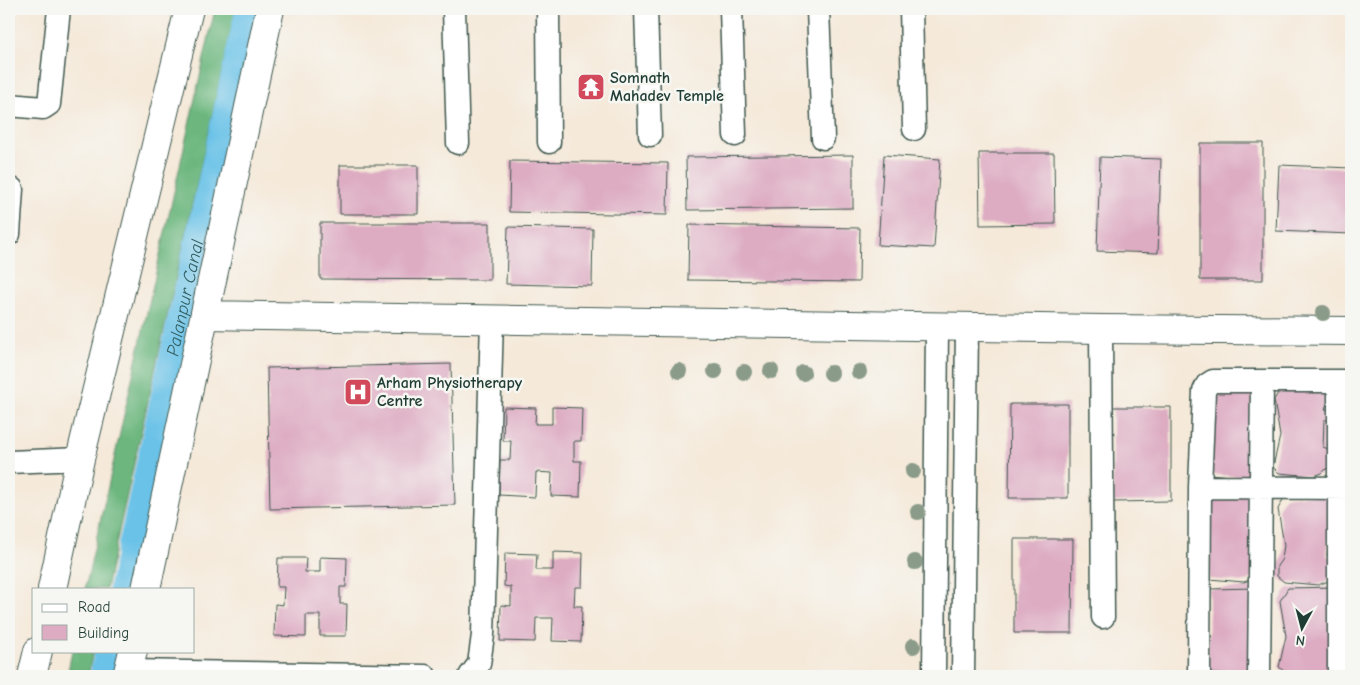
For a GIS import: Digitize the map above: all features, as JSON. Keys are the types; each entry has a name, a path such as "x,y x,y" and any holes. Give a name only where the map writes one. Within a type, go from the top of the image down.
{"street":[{"path":"9,106 44,108 49,104 52,94 59,9"},
{"path":"52,588 80,459 189,9"},
{"path":"146,588 270,9"},
{"path":"454,9 458,143"},
{"path":"548,9 549,142"},
{"path":"646,9 650,135"},
{"path":"731,9 735,135"},
{"path":"818,9 823,138"},
{"path":"911,9 914,129"},
{"path":"9,234 12,189"},
{"path":"205,315 937,327 1351,330"},
{"path":"470,676 479,664 483,635 492,320"},
{"path":"934,676 937,327"},
{"path":"963,676 967,327"},
{"path":"1101,329 1103,617"},
{"path":"1199,676 1200,487 1204,392 1207,385 1213,381 1345,381 1346,488 1339,676"},
{"path":"1259,676 1262,381"},
{"path":"9,462 80,459"},
{"path":"1200,487 1346,488"},
{"path":"935,597 964,597"},
{"path":"32,676 38,652"},
{"path":"130,666 425,676"}],"green space":[{"path":"215,9 236,9 106,588 85,588"},
{"path":"72,652 93,652 88,676 67,676"}],"building":[{"path":"1200,143 1263,143 1263,280 1200,280"},
{"path":"979,153 1054,153 1055,224 980,225"},
{"path":"853,155 853,208 687,210 686,157"},
{"path":"884,155 940,159 934,248 878,245"},
{"path":"1100,157 1161,159 1158,253 1097,251"},
{"path":"510,161 668,163 667,215 509,212"},
{"path":"340,165 418,165 418,214 340,214"},
{"path":"1279,165 1351,168 1351,234 1276,231"},
{"path":"320,223 490,223 490,280 320,279"},
{"path":"689,225 860,228 859,282 688,280"},
{"path":"508,227 593,229 592,286 506,284"},
{"path":"451,364 455,505 270,509 267,368"},
{"path":"1328,386 1329,398 1325,409 1328,410 1329,420 1324,420 1323,447 1328,449 1328,467 1322,473 1314,476 1279,473 1273,467 1280,436 1274,400 1281,388"},
{"path":"1258,388 1251,475 1244,477 1209,474 1210,389"},
{"path":"1010,404 1068,404 1068,498 1009,498"},
{"path":"504,407 536,408 535,424 552,424 552,407 582,408 581,441 574,441 574,461 581,461 580,497 551,496 552,473 536,472 535,497 499,495 500,460 510,460 511,441 503,441"},
{"path":"1113,407 1171,407 1171,501 1113,502"},
{"path":"1258,493 1252,579 1244,582 1209,579 1211,494"},
{"path":"1332,495 1327,556 1332,557 1332,576 1326,582 1318,585 1284,582 1277,576 1277,566 1282,559 1284,545 1278,509 1285,496"},
{"path":"1014,539 1073,539 1072,633 1014,633"},
{"path":"553,552 583,553 582,587 575,587 574,606 582,606 581,642 552,641 553,618 536,618 535,642 500,641 501,605 511,606 511,587 504,586 505,553 537,554 536,570 553,570"},
{"path":"320,557 347,558 346,587 340,587 340,604 347,604 346,636 320,636 320,615 306,615 306,637 274,636 275,604 283,605 284,587 277,587 278,558 306,558 305,572 320,572"},
{"path":"1335,587 1329,674 1321,676 1286,673 1279,667 1286,636 1280,601 1288,588"},
{"path":"1257,588 1250,675 1208,674 1209,589"}],"waterway":[{"name":"Palanpur Canal","path":"121,588 248,9"},
{"name":"Palanpur Canal","path":"102,676 107,652"}],"place":[{"name":"Somnath Mahadev Temple","path":"591,87"},
{"name":"Arham Physiotherapy Centre","path":"358,392"}]}
